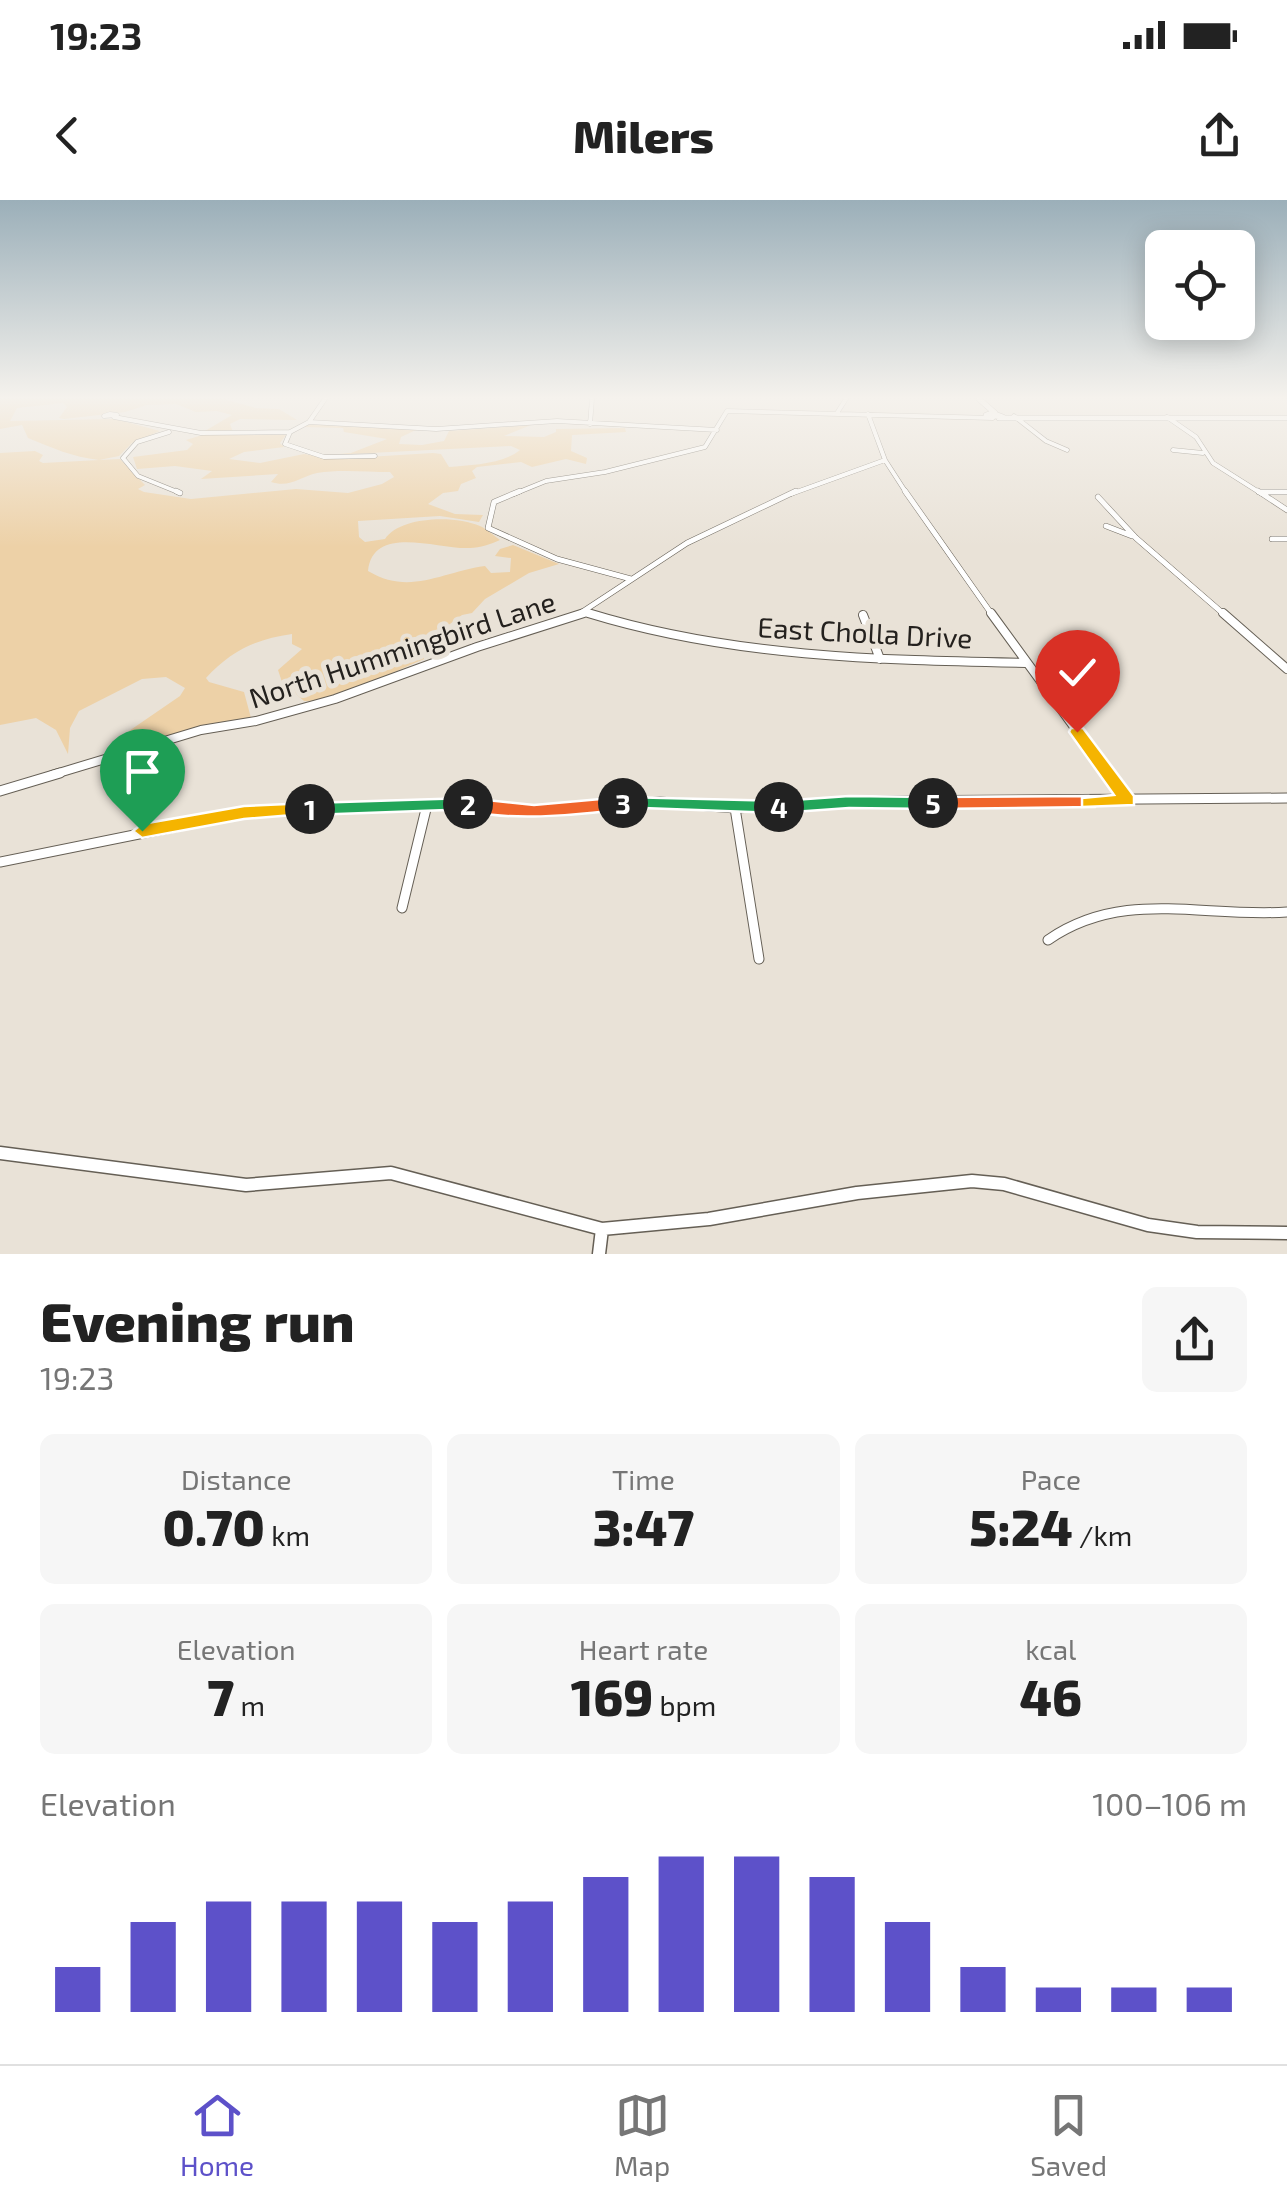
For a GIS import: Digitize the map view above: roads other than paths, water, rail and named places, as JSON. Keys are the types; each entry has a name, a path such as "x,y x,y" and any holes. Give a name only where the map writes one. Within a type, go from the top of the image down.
{"street":[{"path":"132,448 123,458 138,476 180,493"},
{"path":"294,448 333,458 374,456"},
{"path":"702,448 605,472 546,481 504,496 490,510 488,528 511,542 584,569 630,579 686,543 741,515 814,484 886,460"},
{"path":"881,448 1026,663 1128,800"},
{"path":"1063,448 1067,450"},
{"path":"1200,448 1212,464 1287,510"},
{"path":"1173,450 1202,453"},
{"path":"1259,492 1287,492"},
{"path":"1098,497 1136,538 1287,669"},
{"path":"1106,526 1136,538"},
{"path":"1272,539 1287,539"},
{"name":"North Hummingbird Lane","path":"0,791 149,745 334,699 477,646 586,613 616,596 630,579"},
{"name":"East Cholla Drive","path":"586,613 634,630 802,656 1026,663"},
{"path":"863,615 880,660"},
{"path":"0,862 244,812 427,805 534,812 660,802 735,808 881,801 1287,798"},
{"path":"402,908 427,805"},
{"path":"735,808 759,958"},
{"path":"1048,940 1062,926 1077,920 1126,910 1172,907 1251,915 1287,912"},
{"path":"0,1153 246,1185 391,1173 536,1208 602,1229 724,1217 857,1193 972,1181 1004,1184 1148,1225 1197,1232 1287,1233"},
{"path":"599,1254 602,1229"}]}
